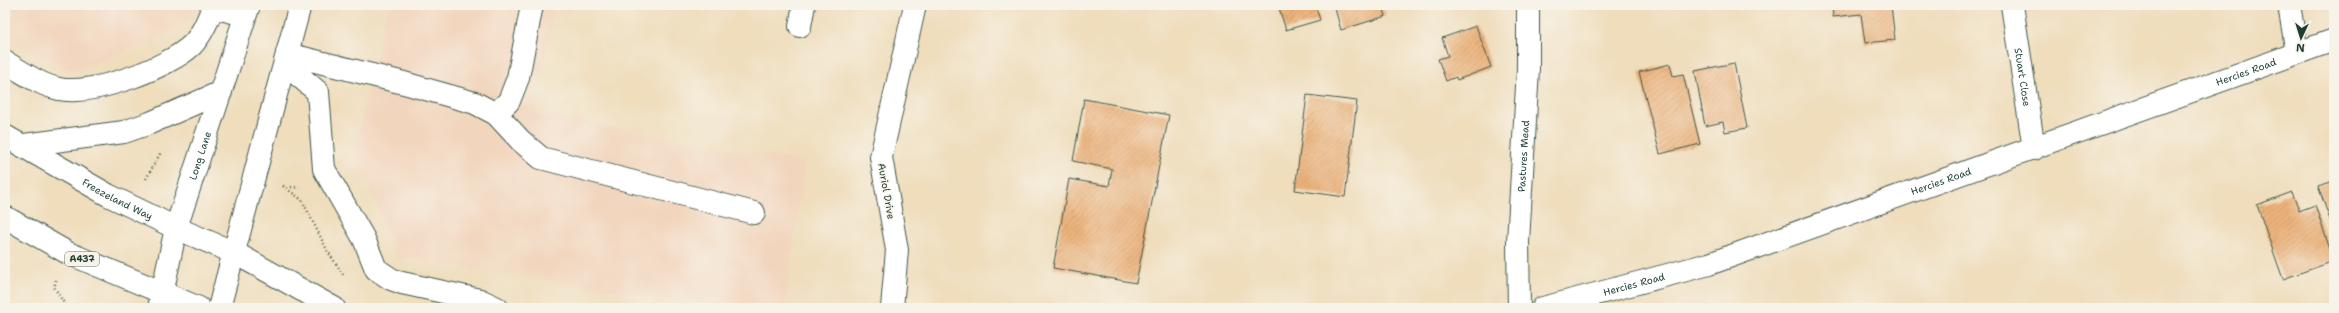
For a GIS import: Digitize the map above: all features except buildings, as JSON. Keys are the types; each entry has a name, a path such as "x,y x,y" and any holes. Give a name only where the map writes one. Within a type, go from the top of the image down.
{"street":[{"path":"219,308 235,253 300,5"},
{"path":"496,114 509,101 518,78 532,5"},
{"name":"Auriol Drive","path":"892,308 897,250 881,157 915,5"},
{"name":"Pastures Mead","path":"1519,308 1518,242 1528,90 1528,5"},
{"name":"Stuart Close","path":"2012,5 2034,149"},
{"path":"2290,5 2297,53"},
{"path":"5,62 42,83 60,89 92,88 130,80 192,44 213,6 247,10"},
{"name":"Long Lane","path":"162,300 176,228 247,10"},
{"name":"Hercies Road","path":"1543,308 1709,264 2034,149 2334,40"},
{"path":"286,59 404,82 475,104 496,114 521,141 541,158 754,213"},
{"path":"286,59 318,92 324,169 364,239 376,269 391,280 480,300 497,308"},
{"path":"24,145 124,132 150,123 221,92"},
{"name":"Freezeland Way","path":"5,136 24,145 108,195 176,228 235,253 334,308"},
{"name":"A437","path":"5,217 68,253 162,300"},
{"path":"162,300 199,308"}],"path":[{"path":"145,181 165,147"},
{"path":"283,186 302,200 327,250 341,272 346,277"},
{"path":"339,279 344,266"},
{"path":"57,276 54,287 67,308"}],"shaded area":[{"path":"5,5 213,5 161,36 74,72 5,36"},
{"path":"388,5 555,5 535,114 805,162 784,308 730,308 397,257 354,149"}]}
